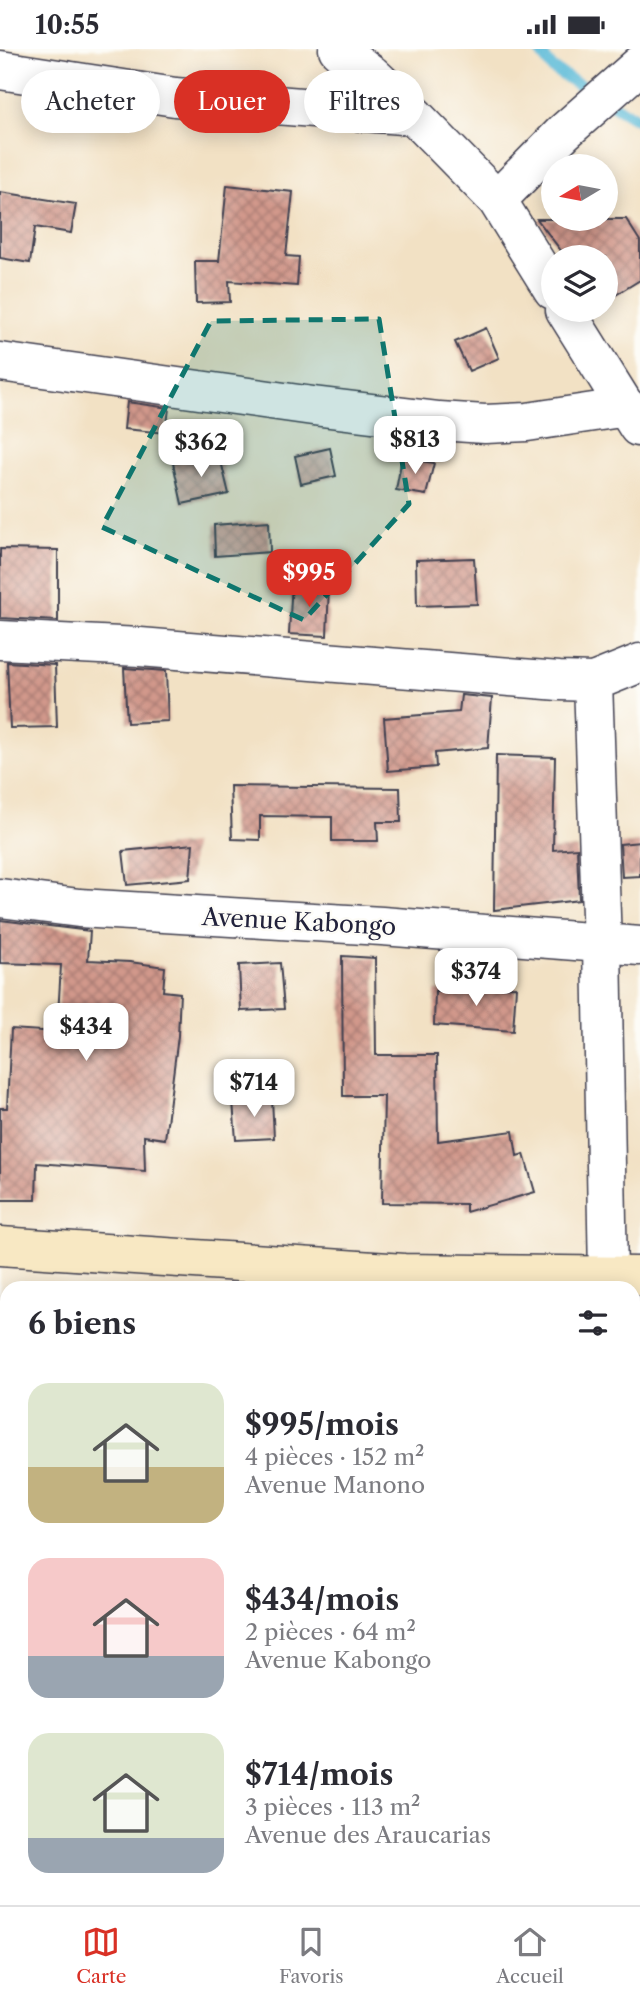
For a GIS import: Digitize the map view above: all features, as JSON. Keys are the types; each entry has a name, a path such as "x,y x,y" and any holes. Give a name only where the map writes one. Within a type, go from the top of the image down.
{"street":[{"path":"338,49 366,70"},
{"path":"0,70 175,97 304,107"},
{"path":"496,200 565,132 631,74"},
{"path":"424,125 496,200 541,271"},
{"path":"572,322 633,419"},
{"path":"0,362 313,407 439,421 485,423 633,419"},
{"path":"0,640 140,647 559,681 593,682 640,663"},
{"path":"0,1246 307,1278 404,1273 624,1280 602,944 593,682"},
{"name":"Avenue Kabongo","path":"0,898 79,908 382,926 640,947"}],"highlighted area":[{"path":"379,319 409,504 304,620 102,527 211,321"}],"building":[{"path":"227,185 293,192 286,256 299,257 297,286 229,281 230,302 196,303 195,261 219,261"},
{"path":"0,192 76,204 71,233 35,227 30,263 0,258"},
{"path":"618,219 626,219 640,241 640,280 618,294 618,245 557,245 546,231 618,231"},
{"path":"486,328 499,358 469,371 455,342"},
{"path":"127,402 169,408 166,433 124,429"},
{"path":"330,448 336,476 301,484 295,456"},
{"path":"219,453 229,494 182,504 173,463"},
{"path":"402,458 434,463 426,495 396,490"},
{"path":"269,521 270,552 215,556 214,525"},
{"path":"0,549 58,550 58,621 0,618"},
{"path":"474,558 477,604 417,606 416,560"},
{"path":"292,581 329,584 327,636 289,634"},
{"path":"7,662 55,665 57,727 10,728"},
{"path":"124,668 166,671 168,721 127,723"},
{"path":"461,695 492,698 488,748 435,753 436,767 388,771 384,718 459,712"},
{"path":"496,755 555,757 553,850 577,848 579,900 494,910"},
{"path":"230,786 400,788 401,822 377,822 378,841 332,841 332,817 260,816 260,840 232,839"},
{"path":"640,842 640,876 622,877 620,844"},
{"path":"193,844 190,879 127,885 123,851"},
{"path":"0,920 90,931 88,960 165,967 163,991 180,993 178,1036 165,1139 144,1136 145,1171 37,1163 36,1200 0,1200 0,1108 7,1108 11,1029 57,1032 61,965 0,963"},
{"path":"342,956 375,958 376,1055 437,1055 438,1141 513,1131 517,1156 524,1154 535,1192 466,1212 466,1204 382,1203 384,1096 343,1096"},
{"path":"280,963 284,1009 241,1011 239,965"},
{"path":"516,987 513,1031 434,1025 435,991"},
{"path":"272,1099 274,1138 236,1140 233,1101"}],"waterway":[{"path":"538,49 553,69 640,121"}]}
